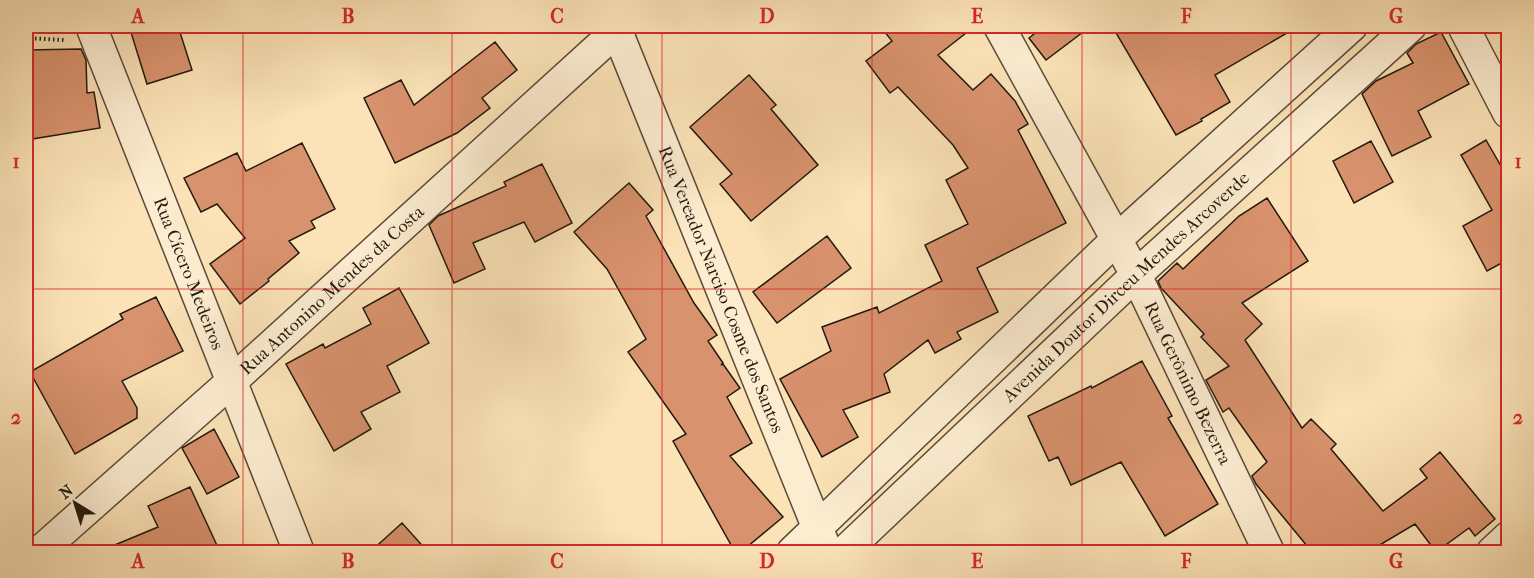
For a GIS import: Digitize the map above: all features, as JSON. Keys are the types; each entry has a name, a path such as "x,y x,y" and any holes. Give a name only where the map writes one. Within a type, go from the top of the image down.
{"street":[{"name":"Rua Cícero Medeiros","path":"91,26 299,552"},
{"name":"Rua Gerônimo Bezerra","path":"999,26 1136,275 1269,552"},
{"name":"Avenida Doutor Dirceu Mendes Arcoverde","path":"792,552 823,540 1117,239 1352,26"},
{"name":"Avenida Doutor Dirceu Mendes Arcoverde","path":"844,552 1136,275 1411,26"},
{"path":"1463,26 1509,113"},
{"name":"Rua Antonino Mendes da Costa","path":"39,552 232,381 618,27"},
{"name":"Rua Vereador Narciso Cosme dos Santos","path":"618,27 823,540"},
{"path":"1492,552 1509,537"}],"building":[{"path":"129,26 178,26 192,70 147,84"},
{"path":"880,26 975,26 938,55 973,90 991,74 1015,101 1028,124 1018,130 1066,223 977,268 998,312 957,332 961,339 935,353 928,340 884,374 890,392 843,410 858,437 822,457 780,379 831,351 822,327 877,307 879,313 942,281 925,245 968,224 946,180 968,168 953,145 898,87 890,93 866,61 892,41"},
{"path":"1044,26 1091,26 1046,60 1029,38"},
{"path":"1112,26 1299,26 1215,75 1230,102 1176,135"},
{"path":"1441,32 1469,84 1418,111 1431,137 1392,156 1362,94 1376,81 1413,63 1407,53 1416,44"},
{"path":"495,42 517,70 482,98 490,108 457,133 395,163 364,98 401,80 414,105"},
{"path":"81,49 86,60 87,93 94,92 100,128 26,140 26,50"},
{"path":"749,75 776,105 771,109 818,165 751,221 720,184 732,174 690,127"},
{"path":"1486,140 1509,180 1509,259 1487,271 1463,226 1492,210 1461,155"},
{"path":"1371,141 1393,182 1354,203 1333,161"},
{"path":"302,143 335,209 311,221 315,228 289,241 299,253 240,304 210,264 245,238 217,204 201,212 184,178 237,153 246,171"},
{"path":"542,164 572,223 535,242 524,222 473,243 485,269 454,283 429,225 438,216 506,186 504,182"},
{"path":"629,183 653,210 646,216 694,303 717,335 708,341 723,363 721,365 723,364 740,388 727,397 752,443 730,456 783,517 741,552 735,552 673,441 686,434 628,352 646,339 607,269 574,232"},
{"path":"1267,198 1308,261 1242,303 1262,324 1245,340 1302,428 1311,419 1336,444 1331,449 1383,511 1427,478 1420,469 1440,452 1495,519 1475,536 1469,528 1436,552 1415,524 1368,552 1312,552 1256,484 1252,476 1267,462 1229,408 1223,412 1206,380 1229,366 1201,337 1204,334 1161,288 1158,281 1177,263 1183,269 1239,216"},
{"path":"827,236 851,268 777,323 753,292"},
{"path":"399,288 429,343 387,366 400,392 361,412 371,429 334,451 286,364 323,344 325,348 371,324 363,308"},
{"path":"156,297 183,351 122,381 137,408 137,418 75,454 30,372 123,319 120,314"},
{"path":"1142,361 1172,416 1168,418 1218,504 1165,536 1121,462 1071,485 1058,457 1049,461 1028,416 1091,386 1092,388"},
{"path":"214,429 239,477 207,494 182,448"},
{"path":"190,487 220,552 98,552 158,527 148,506"},
{"path":"402,523 428,552 370,552"}]}
